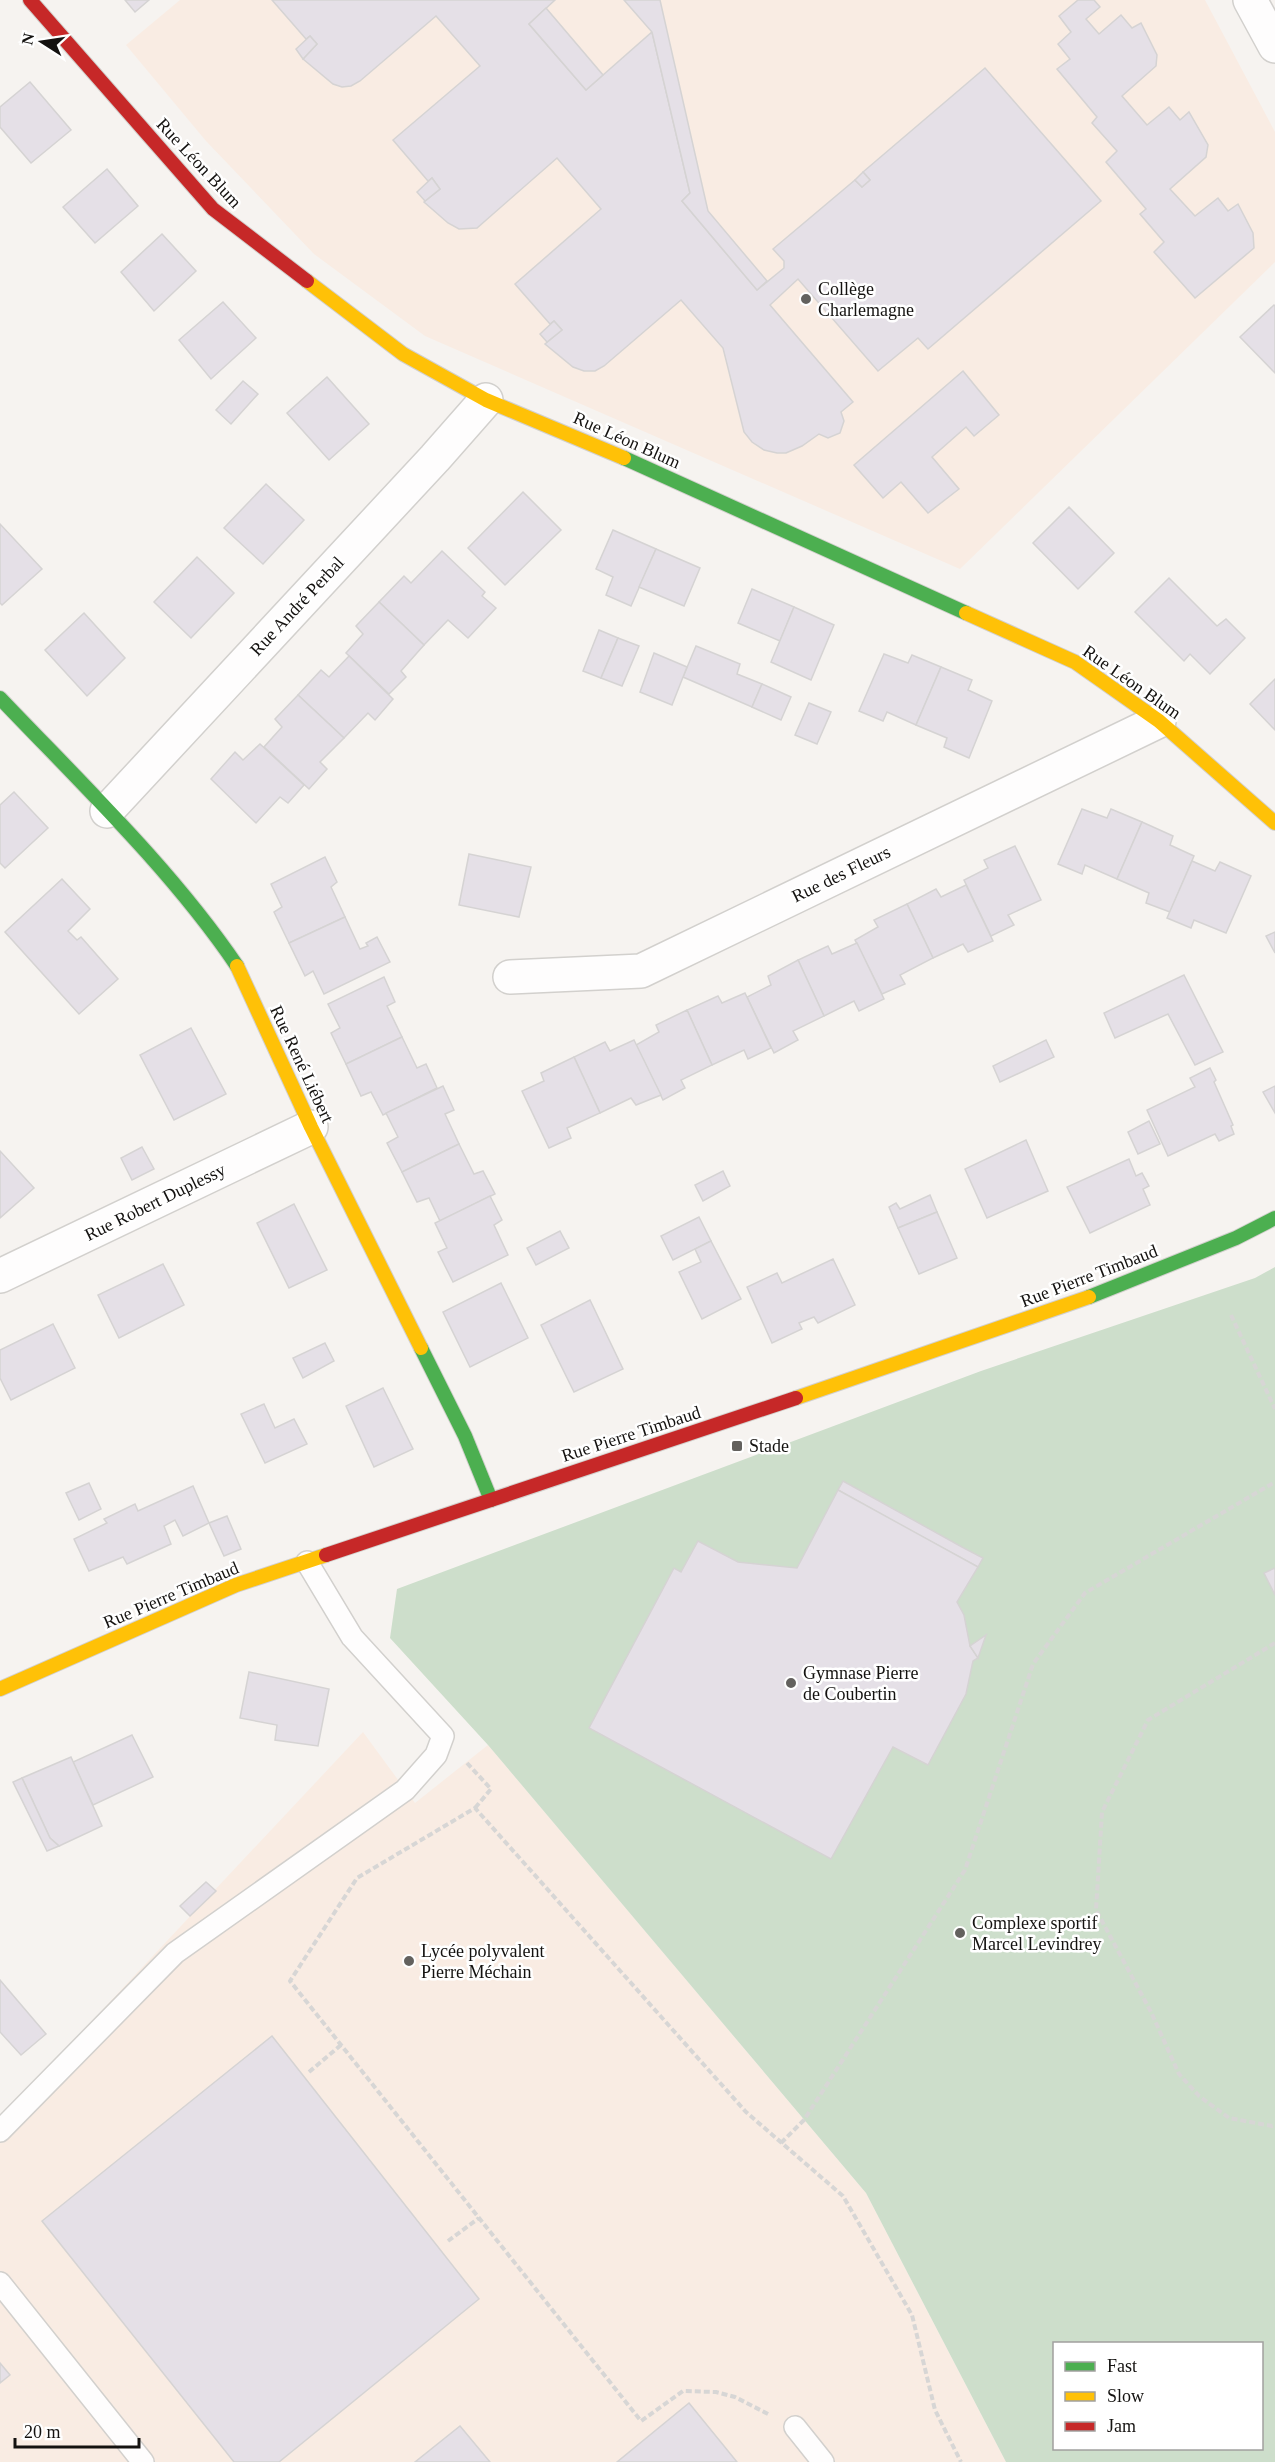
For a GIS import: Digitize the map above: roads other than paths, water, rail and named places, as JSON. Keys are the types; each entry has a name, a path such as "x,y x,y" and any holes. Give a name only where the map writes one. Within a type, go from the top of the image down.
{"street":[{"name":"Rue Léon Blum","path":"30,0 213,209 403,354 486,400 595,445 1075,662 1159,722 1275,823"},
{"path":"1250,0 1275,46"},
{"name":"Rue André Perbal","path":"107,811 435,458 486,400"},
{"name":"Rue René Liébert","path":"0,698 107,811 208,924 239,970 311,1127 465,1436 491,1500"},
{"name":"Rue des Fleurs","path":"510,977 641,970 1159,722"},
{"name":"Rue Robert Duplessy","path":"0,1276 311,1127"},
{"name":"Rue Pierre Timbaud","path":"0,1689 236,1585 742,1417 1079,1301 1236,1238 1275,1218"}],"lane":[{"path":"0,2131 175,1953 405,1790 436,1755 443,1736 352,1637 307,1562"},
{"path":"0,2283 143,2462"},
{"path":"795,2427 823,2462"}],"place":[{"name":"Collège Charlemagne","path":"806,299"},
{"name":"Stade","path":"737,1446"},
{"name":"Gymnase Pierre de Coubertin","path":"791,1683"},
{"name":"Complexe sportif Marcel Levindrey","path":"960,1933"},
{"name":"Lycée polyvalent Pierre Méchain","path":"409,1961"}]}
